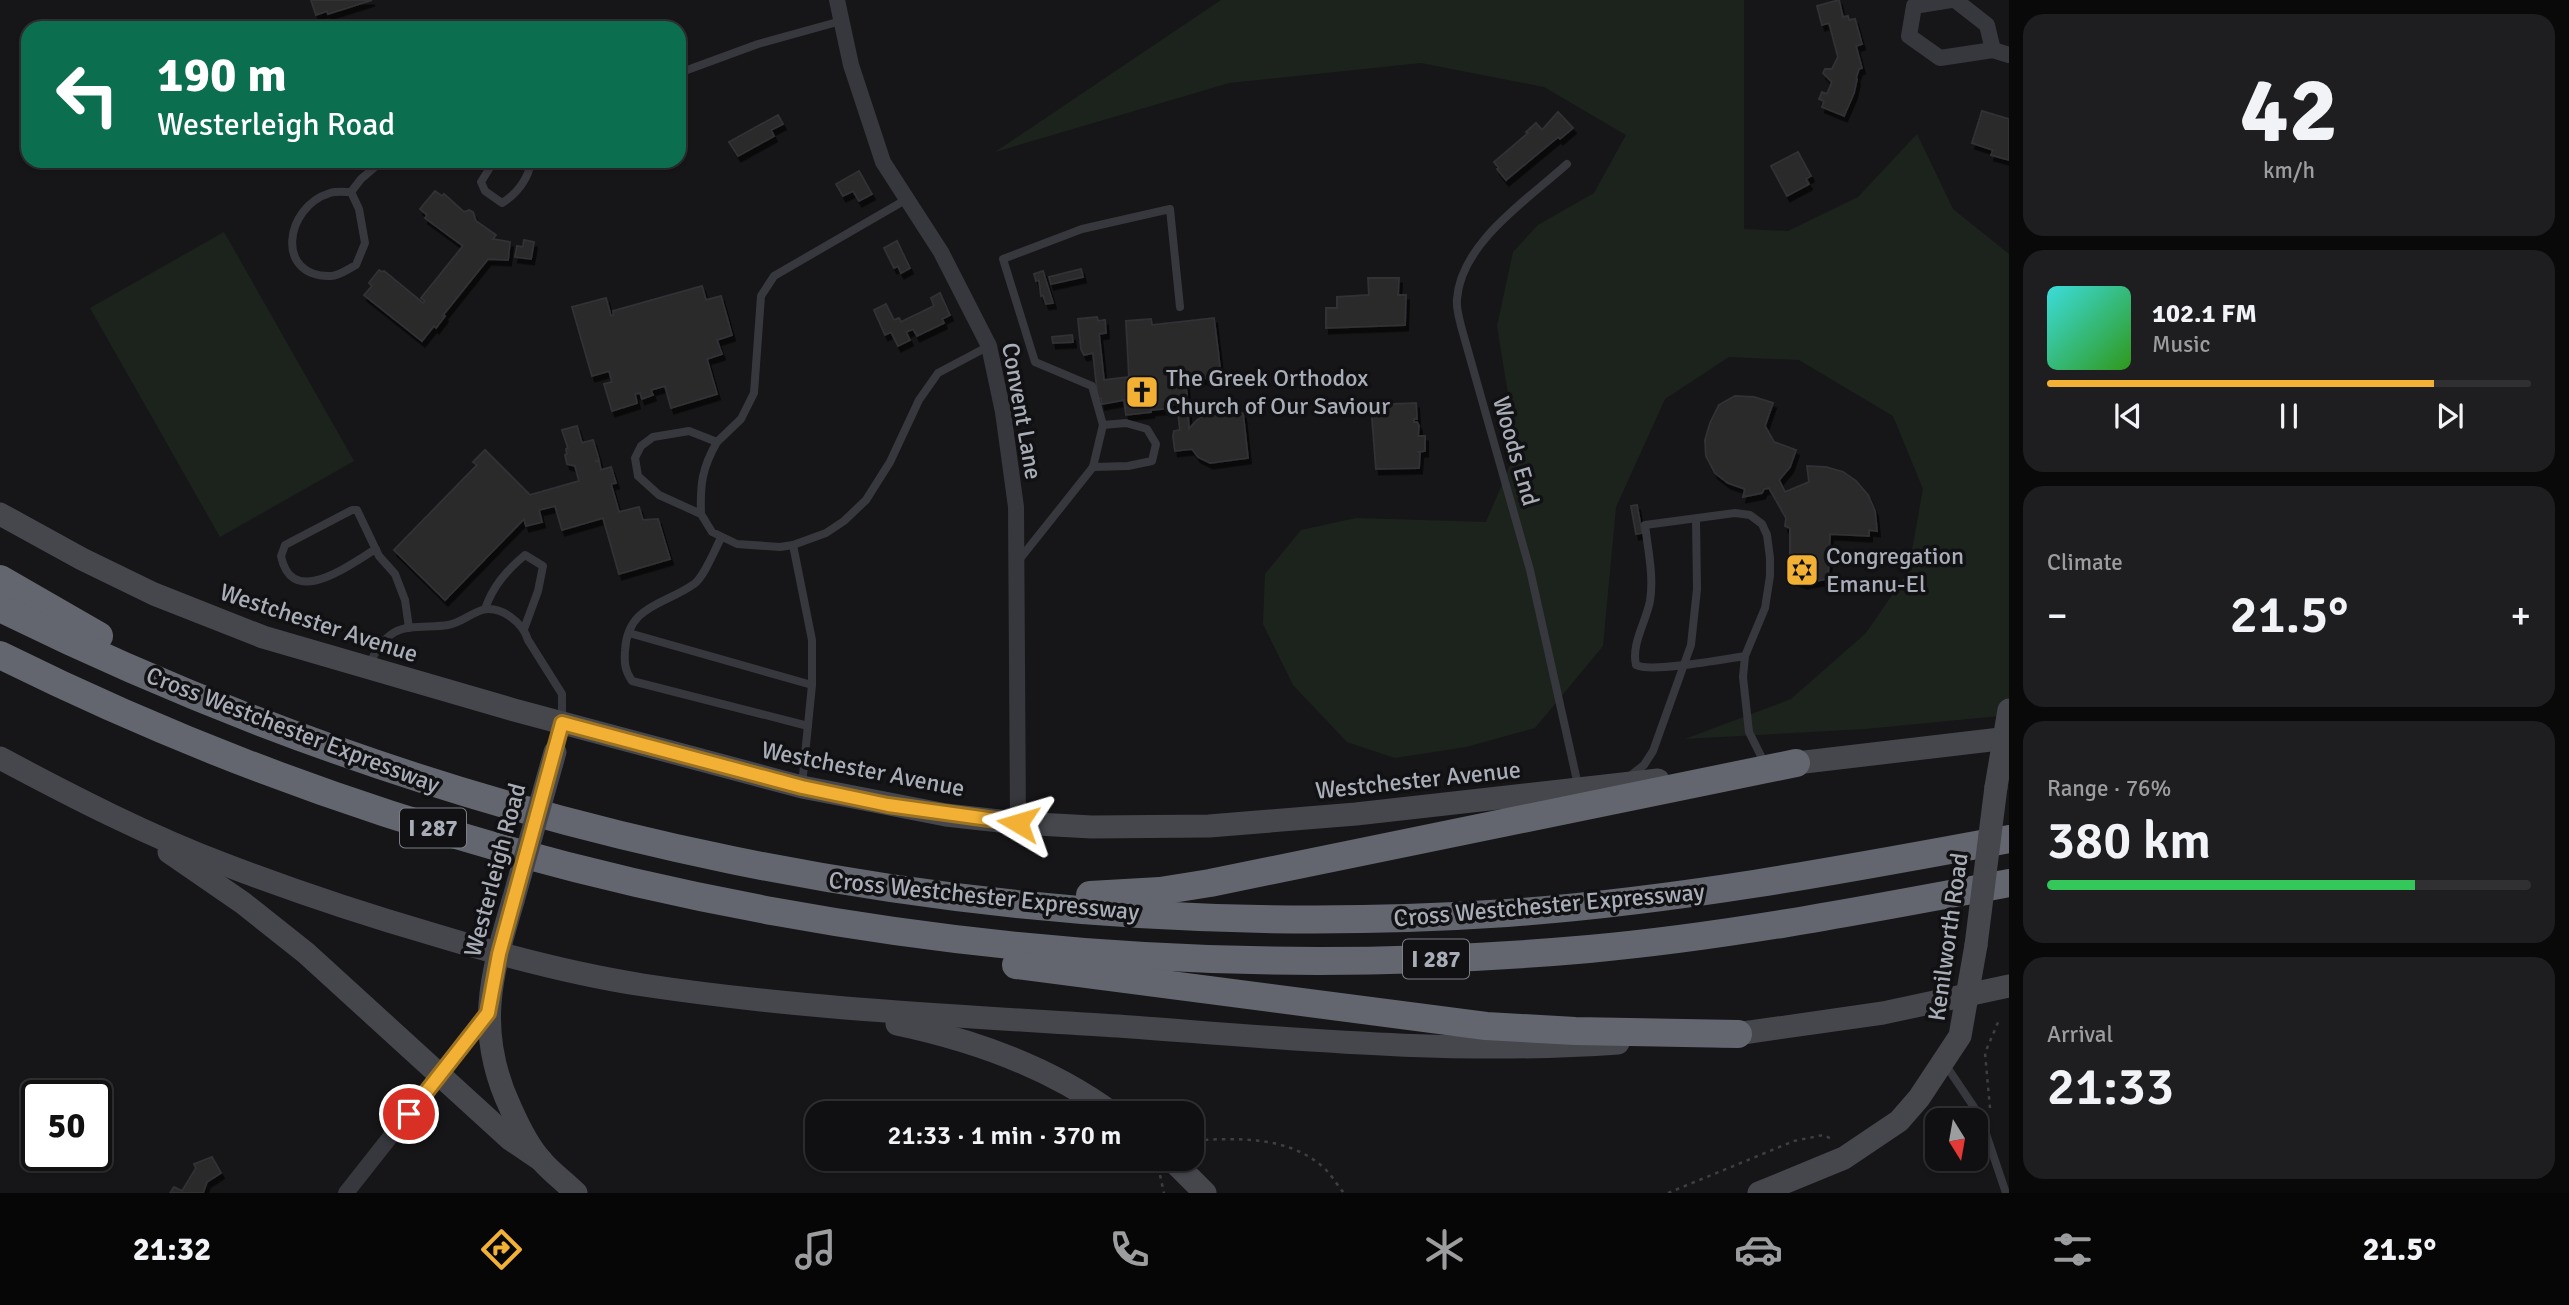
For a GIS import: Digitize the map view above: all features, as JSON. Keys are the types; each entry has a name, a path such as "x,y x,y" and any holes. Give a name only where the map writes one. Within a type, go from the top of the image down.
{"highway":[{"path":"0,579 239,715"},
{"name":"Cross Westchester Expressway","path":"0,608 104,657 239,715 378,766 548,817 723,859 808,876 923,893 1070,909 1197,917 1334,919 1451,916 1606,904 1713,892 2009,839"},
{"name":"Cross Westchester Expressway","path":"0,656 213,750 405,820 603,876 732,904 860,927 974,942 1119,955 1266,961 1412,960 1560,951 1686,938 1791,923 2009,883"},
{"path":"923,893 1104,895 1185,887 1796,763"},
{"path":"860,927 947,951 1009,964 1412,1017 1527,1029 1738,1034"}],"main road":[{"name":"Westchester Avenue","path":"0,514 82,559 154,594 262,637 367,669 802,787 888,805 1018,823 1151,828 1221,826 1356,814 2006,738"},
{"name":"Kenilworth Road","path":"1759,1193 1844,1158 1899,1121 1919,1098 1960,1036 1976,945 1996,787 2009,710"},
{"name":"Westerleigh Road","path":"488,1013 499,954 562,723"},
{"path":"0,758 113,815 224,864 301,893 499,954 639,984 818,1007 1323,1040 1471,1046 1592,1045 1795,1027 1883,1013 2009,986"},
{"path":"113,815 243,903 306,953 510,1139 541,1160 576,1193"},
{"path":"818,1007 974,1043 1072,1086 1094,1101"},
{"path":"488,1013 492,1057 498,1083 515,1118 541,1160"},
{"path":"1183,1171 1205,1193"}],"street":[{"name":"Convent Lane","path":"837,0 851,65 883,162 942,252 989,345 1003,412 1016,506 1018,823"},
{"path":"1993,50 1987,25 1953,0 1914,6 1909,36 1940,58 1993,50 2009,55"},
{"name":"Westerleigh Road","path":"346,1193 488,1013"}],"lane":[{"path":"686,70 758,44 841,21"},
{"name":"Woods End","path":"1567,164 1480,244 1463,270 1456,302 1530,570 1578,788"},
{"path":"351,192 361,178 373,168"},
{"path":"490,168 481,182 485,191 502,203 511,197 530,168"},
{"path":"330,192 351,192 359,209 365,243 355,265 333,276 310,273 298,261 290,246 293,229 307,207 330,192"},
{"path":"907,199 774,276 761,296 754,393 741,419 717,442 707,460 700,482 701,514 712,532 737,544 793,545 826,533 844,521 866,500 890,462 919,400 938,373 989,345"},
{"path":"1017,562 1093,467 1103,425 1092,386 1035,362 1003,259 1082,229 1170,209 1180,307"},
{"path":"1093,467 1128,466 1152,461 1156,444 1147,429 1126,423 1103,425"},
{"path":"701,514 659,495 638,477 635,458 642,446 653,437 689,431 717,442"},
{"path":"376,550 316,582 300,582 291,576 281,556 285,545 352,510 357,510 376,550 395,575 405,600 409,628"},
{"path":"1745,656 1647,668 1636,665 1636,646 1650,601 1651,576 1645,525 1735,513 1749,515 1762,524 1767,536 1770,576 1765,608 1745,656 1744,677 1749,732 1766,767"},
{"path":"1619,784 1644,765 1653,751 1690,645 1697,589 1696,519"},
{"path":"721,538 696,583 641,612 632,624 625,647 625,671 632,681 808,726"},
{"path":"793,545 812,640 812,685 802,787"},
{"path":"485,609 491,591 525,555 543,566 538,591 524,629"},
{"path":"367,669 380,643 396,631 451,624 485,609 515,619 524,629 562,694 562,723"},
{"path":"629,633 812,685"},
{"path":"1944,1062 1975,1108"},
{"path":"1988,1140 2006,1193"}],"path":[{"path":"1988,1123 1991,1115 1986,1053 1999,1020"},
{"path":"1668,1193 1794,1141 1823,1135 1843,1145"},
{"path":"1204,1140 1244,1138 1292,1147 1323,1167 1344,1193"}],"shaded area":[{"path":"1221,0 1744,0 1744,229 1788,231 1858,197 1917,134 1953,209 2009,254 2009,715 1865,729 1685,739 1791,699 1866,633 1908,572 1923,489 1893,416 1799,360 1729,357 1665,399 1616,507 1603,646 1535,728 1466,747 1395,758 1347,742 1293,685 1263,624 1265,574 1301,530 1356,518 1486,522 1517,449 1497,326 1513,252 1538,225 1594,193 1626,135 1544,87 1421,63 1229,83 995,152"},
{"path":"224,232 354,461 220,537 90,308"}],"building":[{"path":"311,0 372,0 328,14 327,11 316,15"},
{"path":"1839,0 1843,17 1855,19 1862,44 1856,46 1862,68 1859,69 1854,93 1844,116 1822,107 1824,101 1819,99 1822,92 1827,94 1832,82 1823,73 1825,69 1832,69 1838,57 1829,23 1822,25 1817,6"},
{"path":"1982,111 2009,119 2009,160 1991,155 1993,150 1972,143"},
{"path":"1558,112 1573,128 1506,180 1494,162 1536,123 1542,130"},
{"path":"778,115 783,124 771,130 774,136 738,156 729,142"},
{"path":"1798,152 1811,176 1806,179 1809,184 1787,196 1771,166"},
{"path":"859,171 872,194 859,201 853,191 843,196 836,184"},
{"path":"435,191 442,196 444,194 464,212 473,212 476,221 496,235 493,239 510,242 508,260 488,259 443,315 445,316 436,328 434,326 422,341 364,295 372,286 369,283 379,270 384,271 423,303 425,301 421,298 463,246 425,218 427,215 420,209"},
{"path":"524,240 534,242 531,259 515,257 517,246 523,247"},
{"path":"897,241 910,268 901,273 898,266 894,268 884,248"},
{"path":"1081,269 1083,277 1051,284 1049,277"},
{"path":"1043,271 1053,303 1046,304 1043,295 1041,296 1039,280 1036,281 1034,274"},
{"path":"1368,278 1399,278 1398,295 1406,295 1405,325 1326,328 1326,308 1337,308 1337,297 1369,295"},
{"path":"702,286 706,300 721,296 732,335 717,340 722,354 707,359 717,394 671,408 665,386 651,390 653,395 642,399 640,393 635,394 637,403 612,411 604,384 612,382 609,371 592,376 572,307 606,298 611,316 614,315 613,311"},
{"path":"940,293 950,315 942,319 944,323 917,336 913,329 906,332 910,340 898,346 891,332 885,335 874,310 886,304 894,320 899,318 901,322 934,306 931,298"},
{"name":"The Greek Orthodox Church of Our Saviour","path":"1097,317 1098,321 1105,320 1106,333 1099,334 1104,380 1129,377 1126,321 1151,319 1152,325 1214,318 1220,367 1216,367 1217,377 1186,381 1189,429 1207,414 1243,413 1248,458 1210,463 1198,457 1192,449 1175,451 1174,431 1180,430 1177,404 1172,405 1172,408 1126,415 1124,400 1102,404 1101,398 1098,399 1093,353 1084,355 1081,349 1078,319"},
{"path":"1072,335 1073,342 1053,343 1052,337"},
{"path":"1735,396 1754,397 1773,403 1765,426 1774,442 1796,450 1790,467 1779,480 1785,492 1809,482 1807,466 1826,467 1843,472 1856,481 1868,495 1875,511 1877,531 1869,530 1869,536 1830,534 1828,579 1804,583 1790,578 1790,528 1785,526 1786,518 1769,488 1762,493 1743,497 1745,489 1728,483 1715,473 1706,456 1705,440 1710,423 1719,405"},
{"path":"1416,403 1417,419 1414,419 1414,422 1419,426 1418,436 1425,436 1425,451 1418,452 1419,468 1376,469 1371,405"},
{"path":"577,426 582,443 593,440 599,460 595,461 599,461 601,470 611,467 616,483 611,484 619,512 639,507 643,520 658,519 670,559 619,574 603,518 562,530 555,506 539,510 542,522 526,526 524,519 445,600 394,550 477,465 473,462 485,450 530,495 579,481 575,466 567,464 565,455 568,448 562,430"},
{"path":"1637,505 1642,533 1636,534 1631,506"},
{"path":"212,1157 221,1173 207,1182 203,1193 170,1193 174,1187 182,1191 196,1168 194,1164"}],"place":[{"name":"The Greek Orthodox Church of Our Saviour","path":"1142,392"},
{"name":"Congregation Emanu-El","path":"1802,570"}],"route":[{"path":"409,1114 488,1013 499,954 562,723 802,787 946,815 1018,823"}]}
